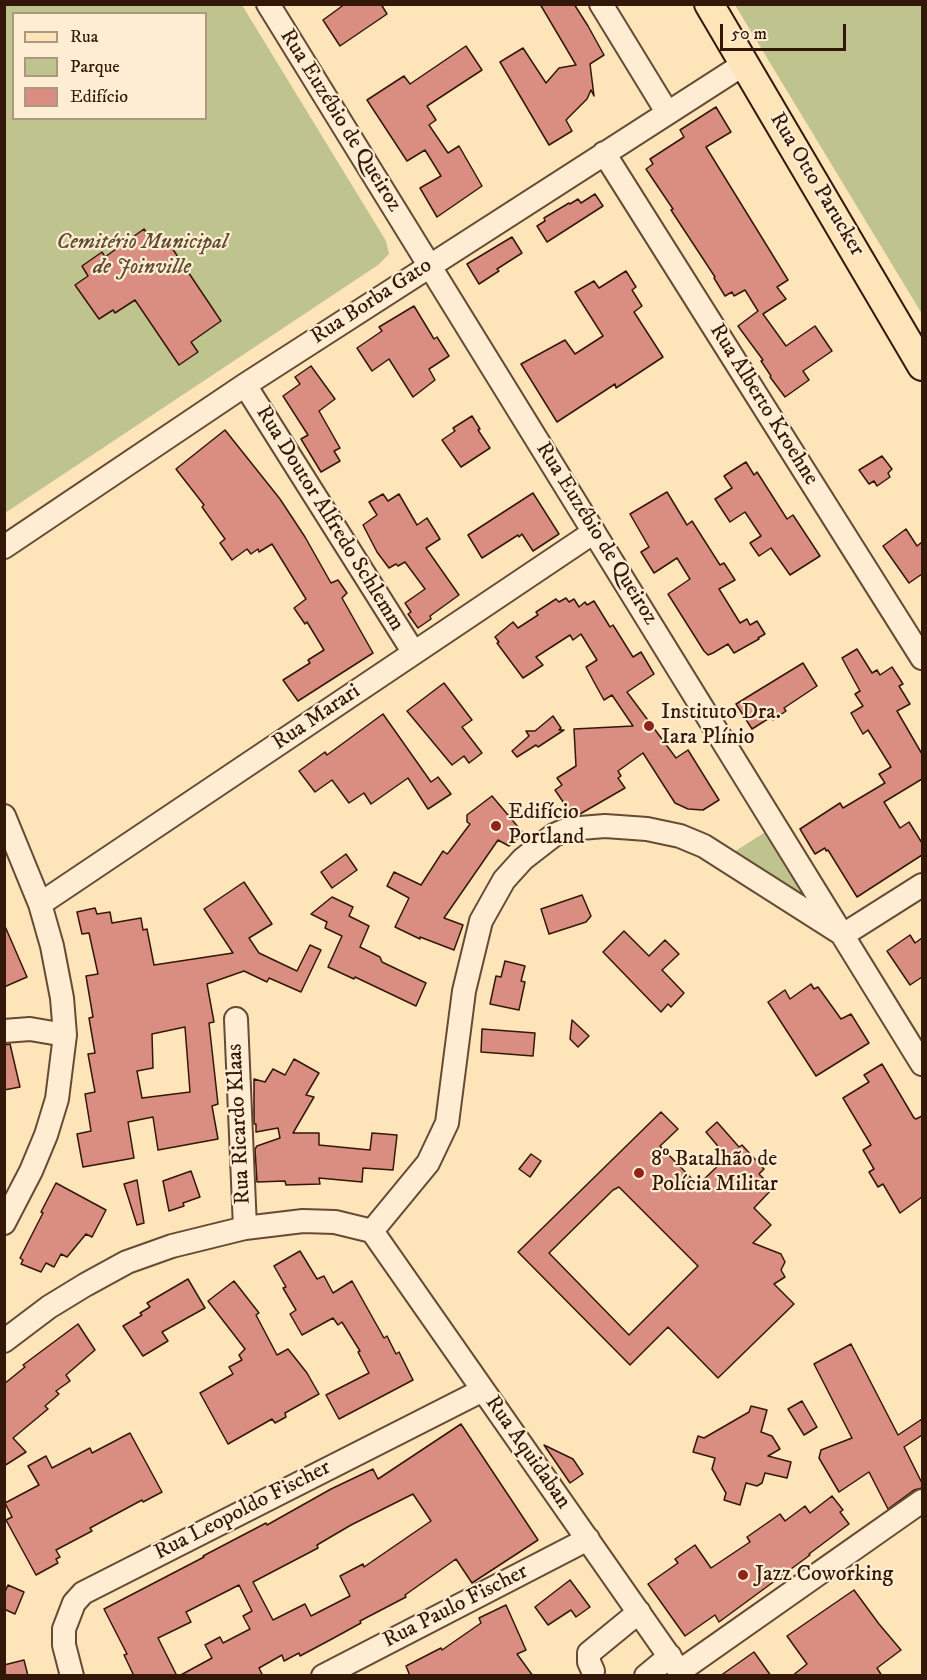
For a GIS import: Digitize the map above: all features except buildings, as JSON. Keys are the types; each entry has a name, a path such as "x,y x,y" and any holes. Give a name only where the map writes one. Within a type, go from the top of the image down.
{"main road":[{"name":"Rua Otto Parucker","path":"709,4 922,366"}],"street":[{"name":"Rua Euzébio de Queiroz","path":"268,4 922,1064"},
{"path":"601,4 667,112"},
{"name":"Rua Borba Gato","path":"4,548 245,385 744,64"},
{"name":"Rua Alberto Kroehne","path":"604,153 922,658"},
{"name":"Rua Doutor Alfredo Schlemm","path":"245,385 414,653"},
{"name":"Rua Marari","path":"40,904 594,532"},
{"path":"4,816 40,904 58,972 64,1035 57,1099 46,1135 31,1171 4,1223"},
{"path":"4,1341 49,1307 126,1262 172,1246 245,1228 313,1221 335,1221 372,1231 428,1163 447,1123 464,991 481,921 504,880 523,859 554,835 568,829 605,826 647,829 680,836 704,846 843,935 922,885"},
{"name":"Rua Ricardo Klaas","path":"236,1019 245,1228"},
{"path":"4,1031 30,1029 64,1035"},
{"name":"Rua Aquidaban","path":"372,1231 678,1668"},
{"path":"4,1320 49,1307"},
{"name":"Rua Leopoldo Fischer","path":"72,1676 64,1645 64,1629 74,1604 83,1593 483,1390"},
{"path":"646,1676 678,1668 922,1501"},
{"name":"Rua Paulo Fischer","path":"323,1676 588,1539"},
{"path":"593,1671 589,1662 589,1653 639,1612"}],"green space":[{"name":"Cemitério Municipal de Joinville","path":"5,5 242,5 386,241 389,254 378,265 5,513"},
{"path":"735,5 922,5 922,314"},
{"path":"770,829 821,911 734,852"}],"place":[{"name":"Instituto Dra. Iara Plínio","path":"649,726"},
{"name":"Edifício Portland","path":"496,826"},
{"name":"8º Batalhão de Polícia Militar","path":"639,1173"},
{"name":"Jazz Coworking","path":"743,1575"}]}
